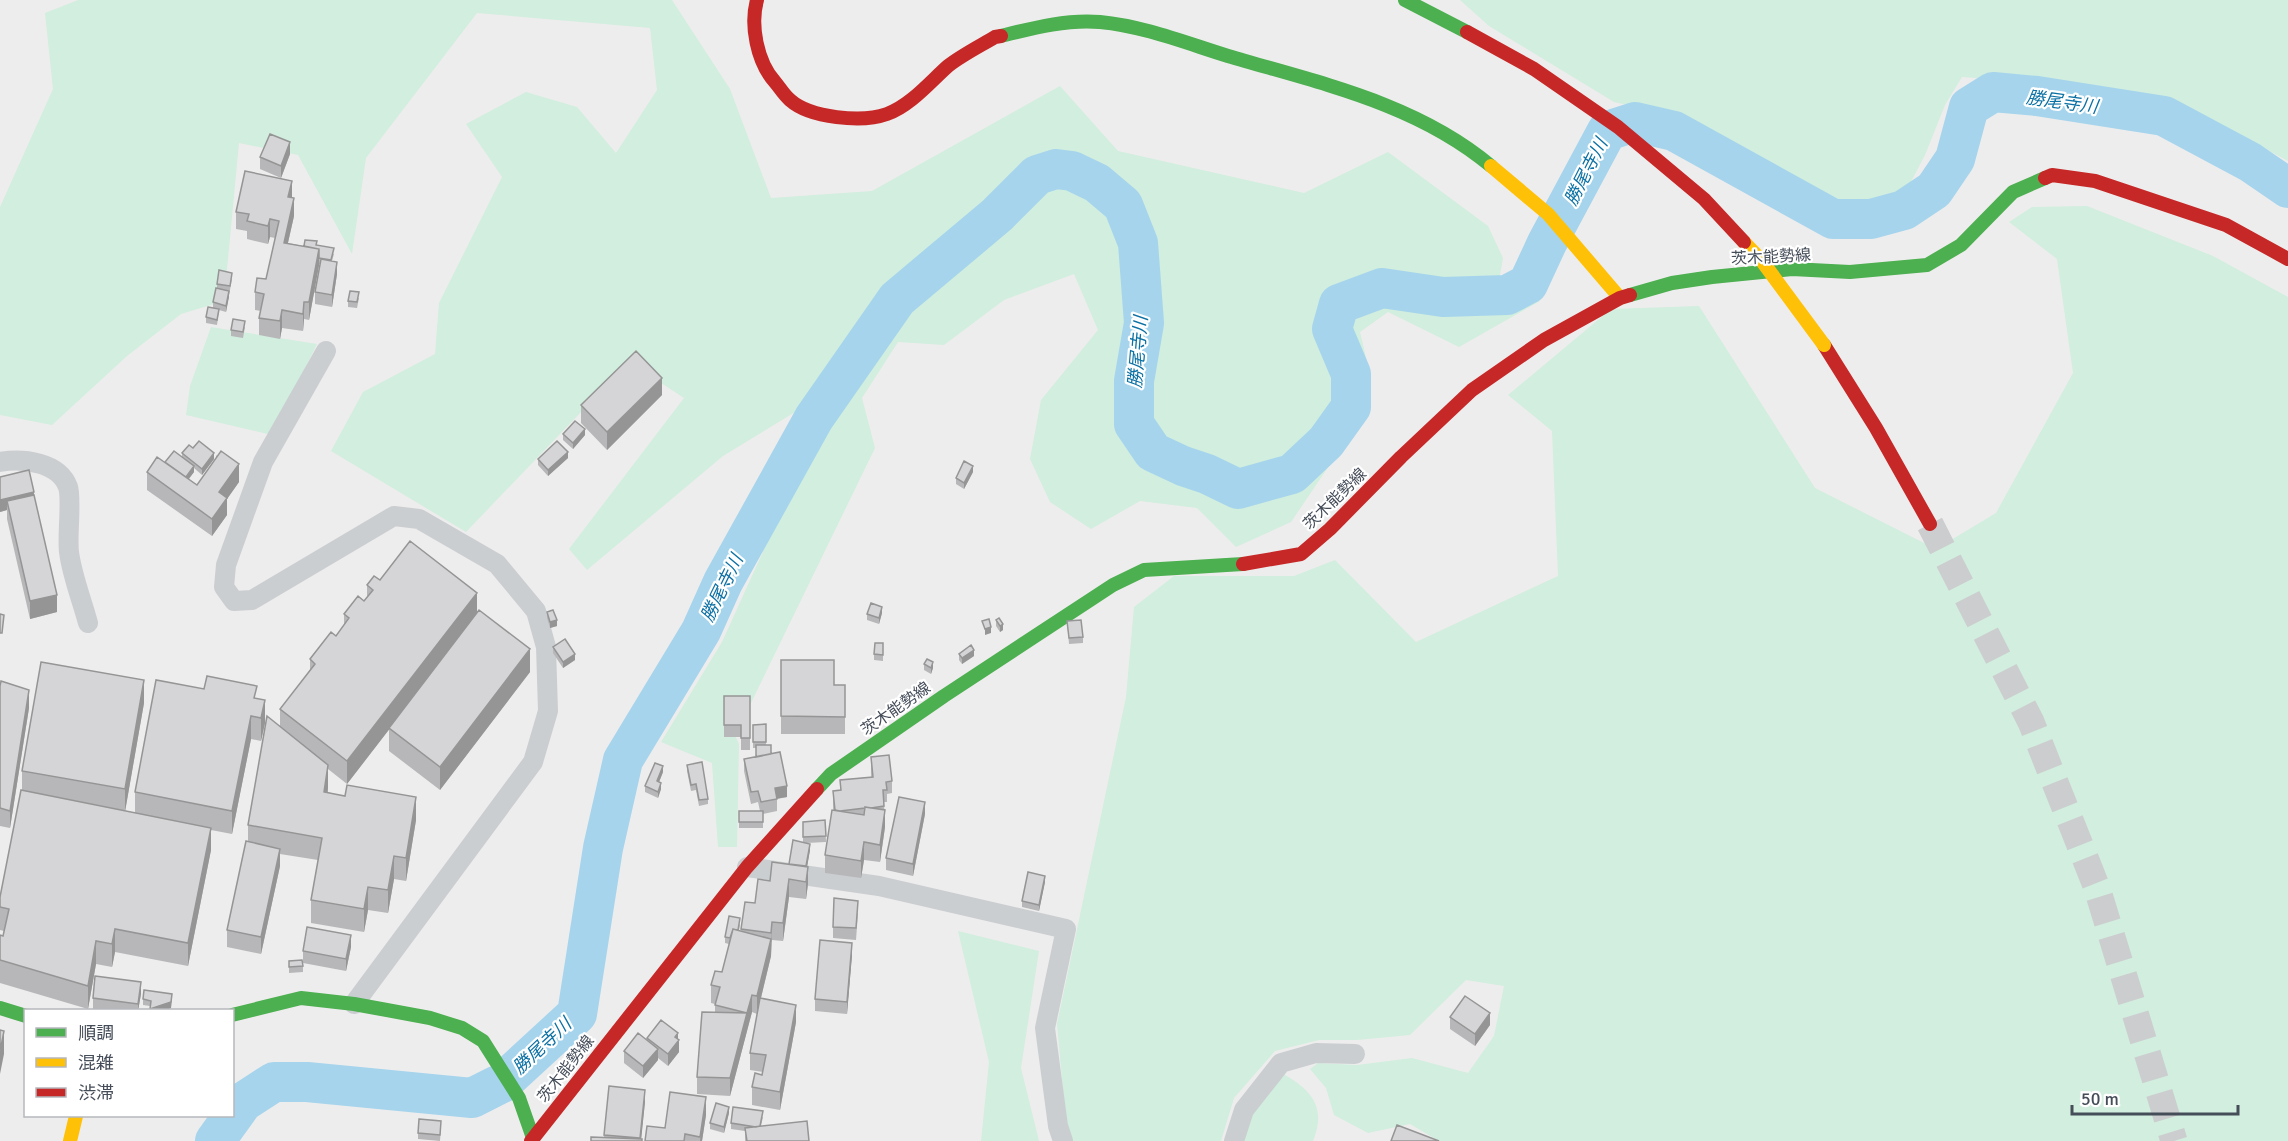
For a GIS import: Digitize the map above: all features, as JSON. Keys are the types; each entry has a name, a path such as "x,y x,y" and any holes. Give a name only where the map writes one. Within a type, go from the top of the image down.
{"street":[{"path":"757,0 754,11 757,46 771,78 791,101 823,116 855,118 887,114 917,95 950,65 996,37 1044,25 1099,22 1142,30 1379,101 1431,125 1479,156 1548,214 1620,298"},
{"path":"1405,0 1534,69 1618,127 1704,199 1762,261 1824,345 1876,428 1930,524"},
{"name":"茨木能勢線","path":"533,1140 747,867 831,774 944,696 1113,585 1144,570 1253,563 1301,554 1330,529 1472,390 1544,340 1620,298 1672,283 1712,277 1792,269 1850,272 1928,266 1961,245 2013,192 2052,175 2095,181 2226,225 2288,259"},
{"path":"326,351 263,462 226,565 224,587 234,601 252,600 394,516 419,519 497,564 536,611 546,647 548,711 533,762 354,1004"},
{"path":"0,462 9,460 40,463 61,475 69,488 69,552 88,623"},
{"path":"747,867 879,886 1066,929 1045,1028 1058,1126 1063,1141"},
{"path":"234,1015 301,998 354,1004 430,1018 462,1028 483,1041 519,1098 533,1140"},
{"path":"0,1008 24,1015"},
{"path":"1234,1141 1244,1110 1281,1063 1316,1053 1355,1054"},
{"path":"70,1141 75,1117"}],"green space":[{"path":"78,0 672,0 730,89 771,198 872,191 1060,86 1118,151 1304,193 1388,152 1488,226 1503,258 1498,286 1445,286 1383,277 1334,295 1324,327 1339,374 1343,404 1319,438 1288,468 1238,477 1211,463 1161,444 1145,420 1152,322 1149,241 1132,199 1100,176 1077,164 1060,161 1034,165 891,283 795,412 723,456 587,570 569,549 684,398 629,362 466,532 331,451 363,392 435,354 439,303 502,177 466,124 526,92 577,107 616,153 657,90 650,28 477,13 366,158 352,254 298,155 239,143 224,301 181,314 127,356 52,425 0,415 0,207 53,89 45,13"},
{"path":"1460,0 2288,0 2288,161 2174,100 2067,84 1962,77 1945,105 1925,155 1902,199 1869,206 1825,204 1678,116 1614,102 1489,26"},
{"path":"1056,178 1067,179 1092,189 1117,208 1131,246 1138,320 1128,378 1129,424 1148,456 1235,494 1295,478 1332,446 1331,463 1291,522 1236,547 1197,508 1140,501 1091,529 1050,502 1030,459 1041,400 1098,330 1074,274 1004,300 944,345 898,342 862,398 875,448 750,705 728,720 739,744 737,847 718,847 712,763 661,742 722,642 820,426 901,304 999,222 1037,184"},
{"path":"2087,206 2213,256 2288,297 2288,1141 1439,1141 1410,1124 1368,1133 1334,1115 1326,1088 1310,1069 1318,1063 1357,1065 1412,1058 1468,1073 1494,1036 1504,986 1466,980 1410,1035 1357,1040 1319,1040 1275,1051 1234,1098 1221,1141 1071,1141 1066,1124 1057,1024 1126,697 1134,607 1174,576 1294,576 1335,560 1416,642 1558,576 1552,431 1508,395 1611,309 1699,306 1815,488 1936,549 1996,513 2073,373 2057,259 2009,222 2032,207"},
{"path":"1532,290 1540,301 1459,347 1388,312 1360,332 1368,366 1355,363 1340,329 1348,311 1384,297 1440,305 1505,303"},
{"path":"211,327 317,344 272,435 186,415 190,386"},
{"path":"958,931 1039,951 1021,1068 1039,1141 981,1141 989,1062"},
{"path":"1282,1073 1301,1086 1314,1100 1318,1118 1313,1141 1242,1141 1252,1114"}],"building":[{"path":"270,134 290,142 281,166 260,157"},
{"path":"245,171 292,181 288,197 294,198 284,243 319,249 309,302 304,302 303,314 282,310 280,321 259,318 264,294 255,292 257,278 266,279 279,221 270,219 268,226 247,221 249,214 236,212"},
{"path":"305,240 317,241 316,245 334,248 331,260 319,258 319,249 304,246"},
{"path":"321,259 337,262 332,295 315,292"},
{"path":"219,270 232,273 230,286 217,284"},
{"path":"216,288 229,291 226,306 213,302"},
{"path":"350,291 359,292 357,302 348,301"},
{"path":"208,307 219,309 217,320 206,317"},
{"path":"233,319 245,321 243,332 231,330"},
{"path":"636,351 662,378 607,432 581,405"},
{"path":"575,421 585,429 573,443 563,434"},
{"path":"199,441 214,453 202,469 182,453 189,445 193,448"},
{"path":"557,441 568,452 548,470 538,459"},
{"path":"174,451 194,466 186,477 165,462"},
{"path":"221,451 239,464 219,492 227,498 212,519 147,472 157,457 197,485"},
{"path":"964,461 973,466 964,483 956,478"},
{"path":"29,470 34,492 0,500 0,477"},
{"path":"34,495 57,595 30,601 7,501"},
{"path":"410,541 477,593 347,761 280,709 315,664 310,659 331,632 336,636 349,618 344,614 358,596 364,601 373,590 367,585 374,576 380,580"},
{"path":"871,603 882,607 879,618 867,614"},
{"path":"479,610 530,649 440,767 389,728"},
{"path":"553,610 557,620 550,622 547,612"},
{"path":"0,614 4,615 2,633 0,633"},
{"path":"999,618 1003,624 1000,626 996,620"},
{"path":"989,619 991,627 985,629 982,621"},
{"path":"1081,620 1083,637 1069,638 1067,621"},
{"path":"565,639 575,654 563,662 553,647"},
{"path":"875,643 883,643 883,655 874,654"},
{"path":"971,645 974,650 962,658 959,654"},
{"path":"927,659 933,662 931,668 924,664"},
{"path":"781,660 834,660 834,685 845,685 845,717 781,716"},
{"path":"41,662 144,680 125,789 22,771"},
{"path":"207,676 257,686 254,698 265,700 261,718 251,716 232,811 135,792 156,680 204,689"},
{"path":"1,681 29,690 10,811 0,808"},
{"path":"724,696 750,696 750,738 741,738 741,725 724,725"},
{"path":"267,716 328,765 324,792 345,796 347,785 416,797 406,858 394,856 388,890 368,887 364,909 311,900 322,838 248,825"},
{"path":"766,724 766,742 753,742 753,725"},
{"path":"756,745 771,745 771,754 756,757"},
{"path":"780,752 787,786 775,788 777,799 761,802 758,791 751,792 744,759"},
{"path":"889,755 892,781 886,782 887,790 883,790 884,806 835,810 833,791 841,790 840,780 873,777 871,757"},
{"path":"702,762 708,799 699,800 696,784 691,785 687,765"},
{"path":"655,763 663,766 657,781 661,783 658,792 645,786"},
{"path":"21,790 211,828 188,943 115,929 112,944 96,941 88,986 0,960 0,935 3,936 9,909 0,907 0,897"},
{"path":"899,797 925,802 913,864 886,858"},
{"path":"865,807 885,810 880,845 864,842 861,861 825,855 832,810 864,815"},
{"path":"739,811 763,811 763,822 739,822"},
{"path":"825,820 826,836 803,837 803,822"},
{"path":"793,840 810,844 806,866 789,864"},
{"path":"246,841 280,849 261,937 227,930"},
{"path":"772,862 808,867 806,882 789,879 783,923 772,922 771,933 741,929 745,902 755,903 758,879 770,881"},
{"path":"1028,872 1045,876 1039,905 1022,901"},
{"path":"834,898 858,901 856,928 833,927"},
{"path":"729,916 740,918 738,930 733,929 730,938 725,937"},
{"path":"307,927 351,935 346,959 303,951"},
{"path":"733,929 771,939 757,996 752,995 747,1013 715,1005 720,987 711,985 715,971 722,972"},
{"path":"820,940 852,943 847,1002 815,999"},
{"path":"302,960 303,966 289,967 289,961"},
{"path":"95,976 141,982 138,1004 93,998"},
{"path":"144,990 172,994 171,1002 150,1009 151,1001 143,999"},
{"path":"1465,996 1490,1013 1475,1034 1450,1017"},
{"path":"760,998 796,1005 780,1092 752,1087 755,1073 762,1075 766,1055 750,1053"},
{"path":"702,1012 747,1013 730,1078 697,1077"},
{"path":"661,1020 678,1033 675,1037 679,1040 668,1054 647,1038"},
{"path":"0,1030 4,1031 0,1051"},
{"path":"638,1033 658,1049 643,1066 624,1051"},
{"path":"609,1086 645,1090 640,1138 604,1135"},
{"path":"670,1092 706,1097 700,1137 685,1134 684,1141 645,1141 647,1126 665,1128"},
{"path":"716,1103 729,1107 724,1127 710,1123"},
{"path":"733,1107 763,1111 760,1126 731,1123"},
{"path":"419,1119 441,1121 440,1135 418,1133"},
{"path":"807,1121 809,1141 747,1141 745,1128"},
{"path":"1397,1125 1439,1141 1391,1141"},
{"path":"591,1137 642,1139 642,1141 591,1141"}],"waterway":[{"name":"勝尾寺川","path":"234,1115 243,1102 274,1082 307,1082 472,1098 502,1083 577,1014 603,848 623,760 701,631 723,582 814,418 897,299 997,215 1037,175 1056,169 1072,171 1097,183 1123,205 1138,243 1144,323 1134,381 1134,424 1153,452 1238,489 1292,474 1326,442 1351,407 1351,374 1332,329 1339,304 1382,288 1443,297 1507,295 1528,284 1547,243 1607,131 1635,122 1674,131 1833,219 1871,219 1904,210 1934,190 1955,159 1969,107 1993,92 2037,96 2164,116 2250,162 2288,188"},
{"name":"勝尾寺川","path":"215,1141 232,1117"}],"tunnel":[{"path":"1930,524 2031,722 2097,888 2174,1141"}],"traffic: fast":[{"path":"1405,0 1467,32"},
{"path":"1001,36 1050,25 1088,21 1148,31 1366,98 1431,126 1462,144 1491,166"},
{"path":"1630,295 1672,283 1712,277 1792,269 1850,272 1927,265 1961,245 2013,192 2045,178"},
{"path":"817,789 831,774 944,696 1113,585 1144,570 1243,564"},
{"path":"234,1015 301,998 354,1004 430,1018 462,1028 483,1041 519,1098 533,1138"},
{"path":"0,1008 24,1015"}],"traffic: slow":[{"path":"1491,166 1548,214 1620,298"},
{"path":"1744,242 1762,261 1824,345"},
{"path":"70,1141 76,1117"}],"traffic: jam":[{"path":"757,0 755,32 760,54 769,74 790,100 823,115 864,118 887,114 912,100 953,62 995,37 1001,36"},
{"path":"1467,32 1534,69 1618,127 1704,199 1744,242"},
{"path":"2045,178 2052,175 2095,181 2226,225 2288,259"},
{"path":"1243,564 1301,554 1330,529 1472,390 1544,340 1620,298 1630,295"},
{"path":"1824,345 1876,428 1930,524"},
{"path":"531,1141 747,867 817,789"}]}
